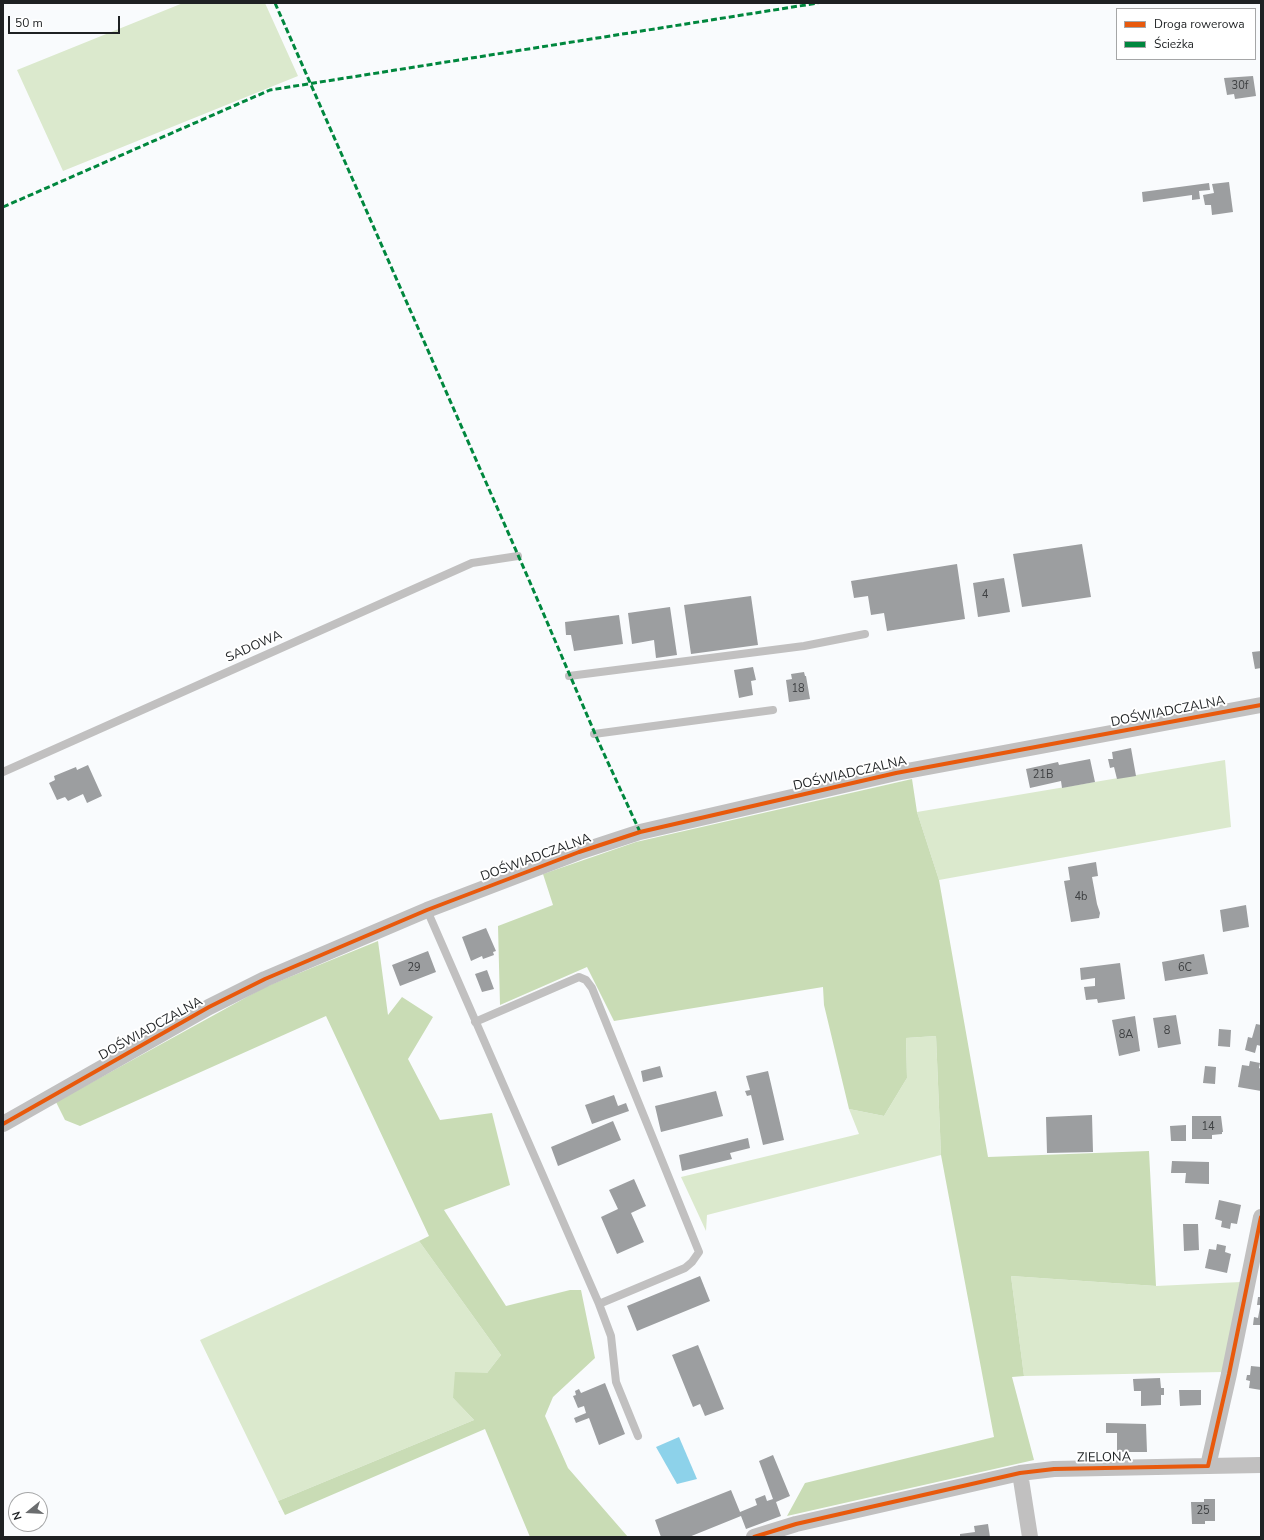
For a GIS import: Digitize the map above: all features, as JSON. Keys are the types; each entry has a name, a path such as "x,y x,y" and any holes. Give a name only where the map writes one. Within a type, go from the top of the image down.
{"street":[{"name":"DOŚWIADCZALNA","path":"3,1124 209,1007 265,979 427,910 579,852 640,832 896,773 1261,705"},
{"path":"1208,1466 1229,1374 1261,1217"},
{"name":"ZIELONA","path":"754,1537 796,1524 1020,1472 1054,1469 1261,1465"},
{"path":"1020,1472 1030,1537"}],"lane":[{"name":"SADOWA","path":"3,772 472,564 518,556"},
{"path":"569,676 804,646 866,634"},
{"path":"594,734 773,710"},
{"path":"427,910 599,1304 611,1336 616,1382 638,1436"},
{"path":"475,1022 579,977 586,980 592,988 699,1252 692,1262 685,1268 599,1304"}],"green space":[{"path":"183,3 265,3 298,76 63,171 17,70"},
{"path":"1225,760 1231,827 939,880 917,812"},
{"path":"912,779 917,812 939,880 988,1157 1149,1151 1156,1286 1011,1276 1024,1376 1012,1377 1034,1460 787,1516 805,1483 994,1437 941,1155 936,1036 906,1038 907,1078 884,1116 849,1109 824,1005 823,987 614,1021 587,967 500,1005 498,926 553,905 543,874 636,842"},
{"path":"378,941 388,1015 402,997 433,1017 408,1059 440,1120 492,1113 510,1185 444,1210 506,1306 570,1290 581,1290 595,1358 553,1397 545,1416 568,1468 628,1537 530,1537 485,1429 285,1515 278,1501 474,1420 453,1398 455,1372 487,1373 501,1355 419,1241 429,1236 326,1016 80,1126 65,1120 56,1102 265,987"},
{"path":"936,1036 941,1155 707,1215 706,1231 681,1177 859,1134 849,1109 884,1116 907,1078 906,1038"},
{"path":"419,1241 501,1355 487,1373 453,1398 474,1420 278,1501 200,1340"},
{"path":"1011,1276 1156,1286 1241,1282 1223,1372 1024,1376"}],"water":[{"path":"679,1437 697,1479 677,1484 656,1447"}],"building":[{"path":"1253,76 1256,96 1235,99 1234,94 1227,95 1224,78"},
{"path":"1229,182 1233,212 1212,215 1211,205 1205,205 1203,195 1214,193 1212,184"},
{"path":"1209,183 1210,190 1199,191 1200,199 1192,200 1192,195 1143,202 1142,192"},
{"path":"1082,544 1091,597 1022,607 1013,554"},
{"path":"957,564 965,619 887,631 884,613 871,615 868,596 854,598 851,581"},
{"path":"1004,578 1010,612 978,617 973,583"},
{"path":"751,596 758,645 691,654 684,605"},
{"path":"670,607 677,655 656,658 654,640 632,644 628,613"},
{"path":"619,615 623,644 574,651 571,635 566,635 565,622"},
{"path":"1261,651 1261,668 1255,669 1252,652"},
{"path":"753,667 756,680 751,681 753,695 739,698 734,670"},
{"path":"804,672 810,699 789,702 786,680 792,679 791,674"},
{"path":"1131,748 1136,776 1117,779 1114,767 1110,768 1108,759 1113,759 1112,752"},
{"path":"1090,759 1095,782 1062,788 1061,781 1030,788 1026,769 1058,762 1059,765"},
{"path":"88,765 102,796 87,803 83,794 68,801 65,797 57,800 49,783 55,780 54,776 76,767 77,770"},
{"path":"1096,862 1098,876 1092,877 1100,913 1099,918 1071,922 1064,881 1070,880 1068,867"},
{"path":"1246,905 1249,927 1223,932 1220,910"},
{"path":"486,928 496,951 493,952 494,955 483,959 482,956 471,961 462,937"},
{"path":"428,951 436,972 400,986 392,965"},
{"path":"1204,954 1208,974 1165,981 1162,962"},
{"path":"1120,963 1125,999 1098,1003 1097,999 1086,1000 1084,987 1095,986 1095,978 1081,980 1080,968"},
{"path":"487,970 494,989 482,992 475,974"},
{"path":"1176,1015 1181,1044 1158,1048 1153,1018"},
{"path":"1135,1016 1140,1051 1119,1056 1112,1020"},
{"path":"1256,1024 1261,1025 1261,1046 1257,1045 1255,1053 1245,1050 1248,1037 1252,1038"},
{"path":"1219,1029 1231,1030 1230,1047 1218,1046"},
{"path":"1250,1061 1260,1063 1261,1091 1238,1087 1242,1065 1249,1066"},
{"path":"660,1066 663,1077 643,1082 641,1071"},
{"path":"1205,1066 1216,1067 1215,1084 1203,1083"},
{"path":"768,1071 784,1140 763,1145 751,1095 747,1096 745,1091 750,1090 746,1076"},
{"path":"716,1091 723,1116 661,1132 655,1106"},
{"path":"614,1095 618,1106 626,1103 629,1111 592,1124 585,1105"},
{"path":"1092,1115 1093,1152 1047,1153 1046,1117"},
{"path":"1192,1116 1221,1116 1222,1134 1212,1135 1212,1139 1192,1139"},
{"path":"613,1121 621,1140 558,1166 551,1147"},
{"path":"1186,1125 1186,1141 1171,1141 1170,1126"},
{"path":"748,1138 750,1148 730,1153 732,1159 682,1171 679,1155"},
{"path":"1172,1161 1209,1162 1209,1184 1185,1183 1186,1173 1171,1173"},
{"path":"634,1179 646,1206 631,1213 644,1242 617,1254 601,1217 618,1209 609,1190"},
{"path":"1219,1200 1241,1205 1237,1224 1231,1223 1230,1229 1221,1227 1222,1221 1215,1219"},
{"path":"1183,1224 1198,1224 1199,1250 1184,1251"},
{"path":"1217,1244 1226,1246 1225,1252 1231,1254 1227,1273 1205,1268 1209,1249 1216,1250"},
{"path":"700,1276 710,1301 637,1331 627,1306"},
{"path":"1258,1297 1261,1297 1261,1305 1257,1305"},
{"path":"1260,1307 1261,1325 1253,1325 1254,1317 1258,1318"},
{"path":"698,1345 724,1409 705,1416 700,1404 693,1407 672,1355"},
{"path":"1251,1366 1261,1367 1261,1390 1249,1388 1250,1381 1246,1380 1247,1375 1250,1375"},
{"path":"1160,1378 1161,1388 1164,1388 1164,1395 1161,1395 1161,1405 1141,1406 1141,1391 1134,1391 1133,1379"},
{"path":"605,1383 625,1434 599,1445 589,1418 576,1423 574,1418 586,1413 584,1406 578,1408 573,1396 576,1395 575,1391 579,1389 581,1393"},
{"path":"1179,1390 1201,1390 1201,1405 1180,1406"},
{"path":"1106,1423 1146,1424 1147,1452 1117,1452 1117,1433 1106,1433"},
{"path":"773,1455 790,1496 776,1502 781,1516 746,1529 741,1516 689,1537 661,1537 655,1520 731,1490 740,1512 757,1505 755,1499 765,1495 767,1501 773,1499 759,1461"},
{"path":"1204,1499 1215,1499 1215,1521 1205,1521 1205,1524 1192,1524 1191,1502 1204,1502"},
{"path":"988,1524 990,1537 960,1537 960,1534 975,1532 974,1526"}],"marked path":[{"path":"275,3 529,580 599,743 640,832"},
{"path":"3,207 270,90 818,3"}],"cycle path":[{"path":"3,1124 209,1007 265,979 427,910 579,852 640,832 896,773 1261,705"},
{"path":"754,1537 796,1524 1020,1473 1054,1469 1208,1466 1229,1374 1261,1217"}]}
